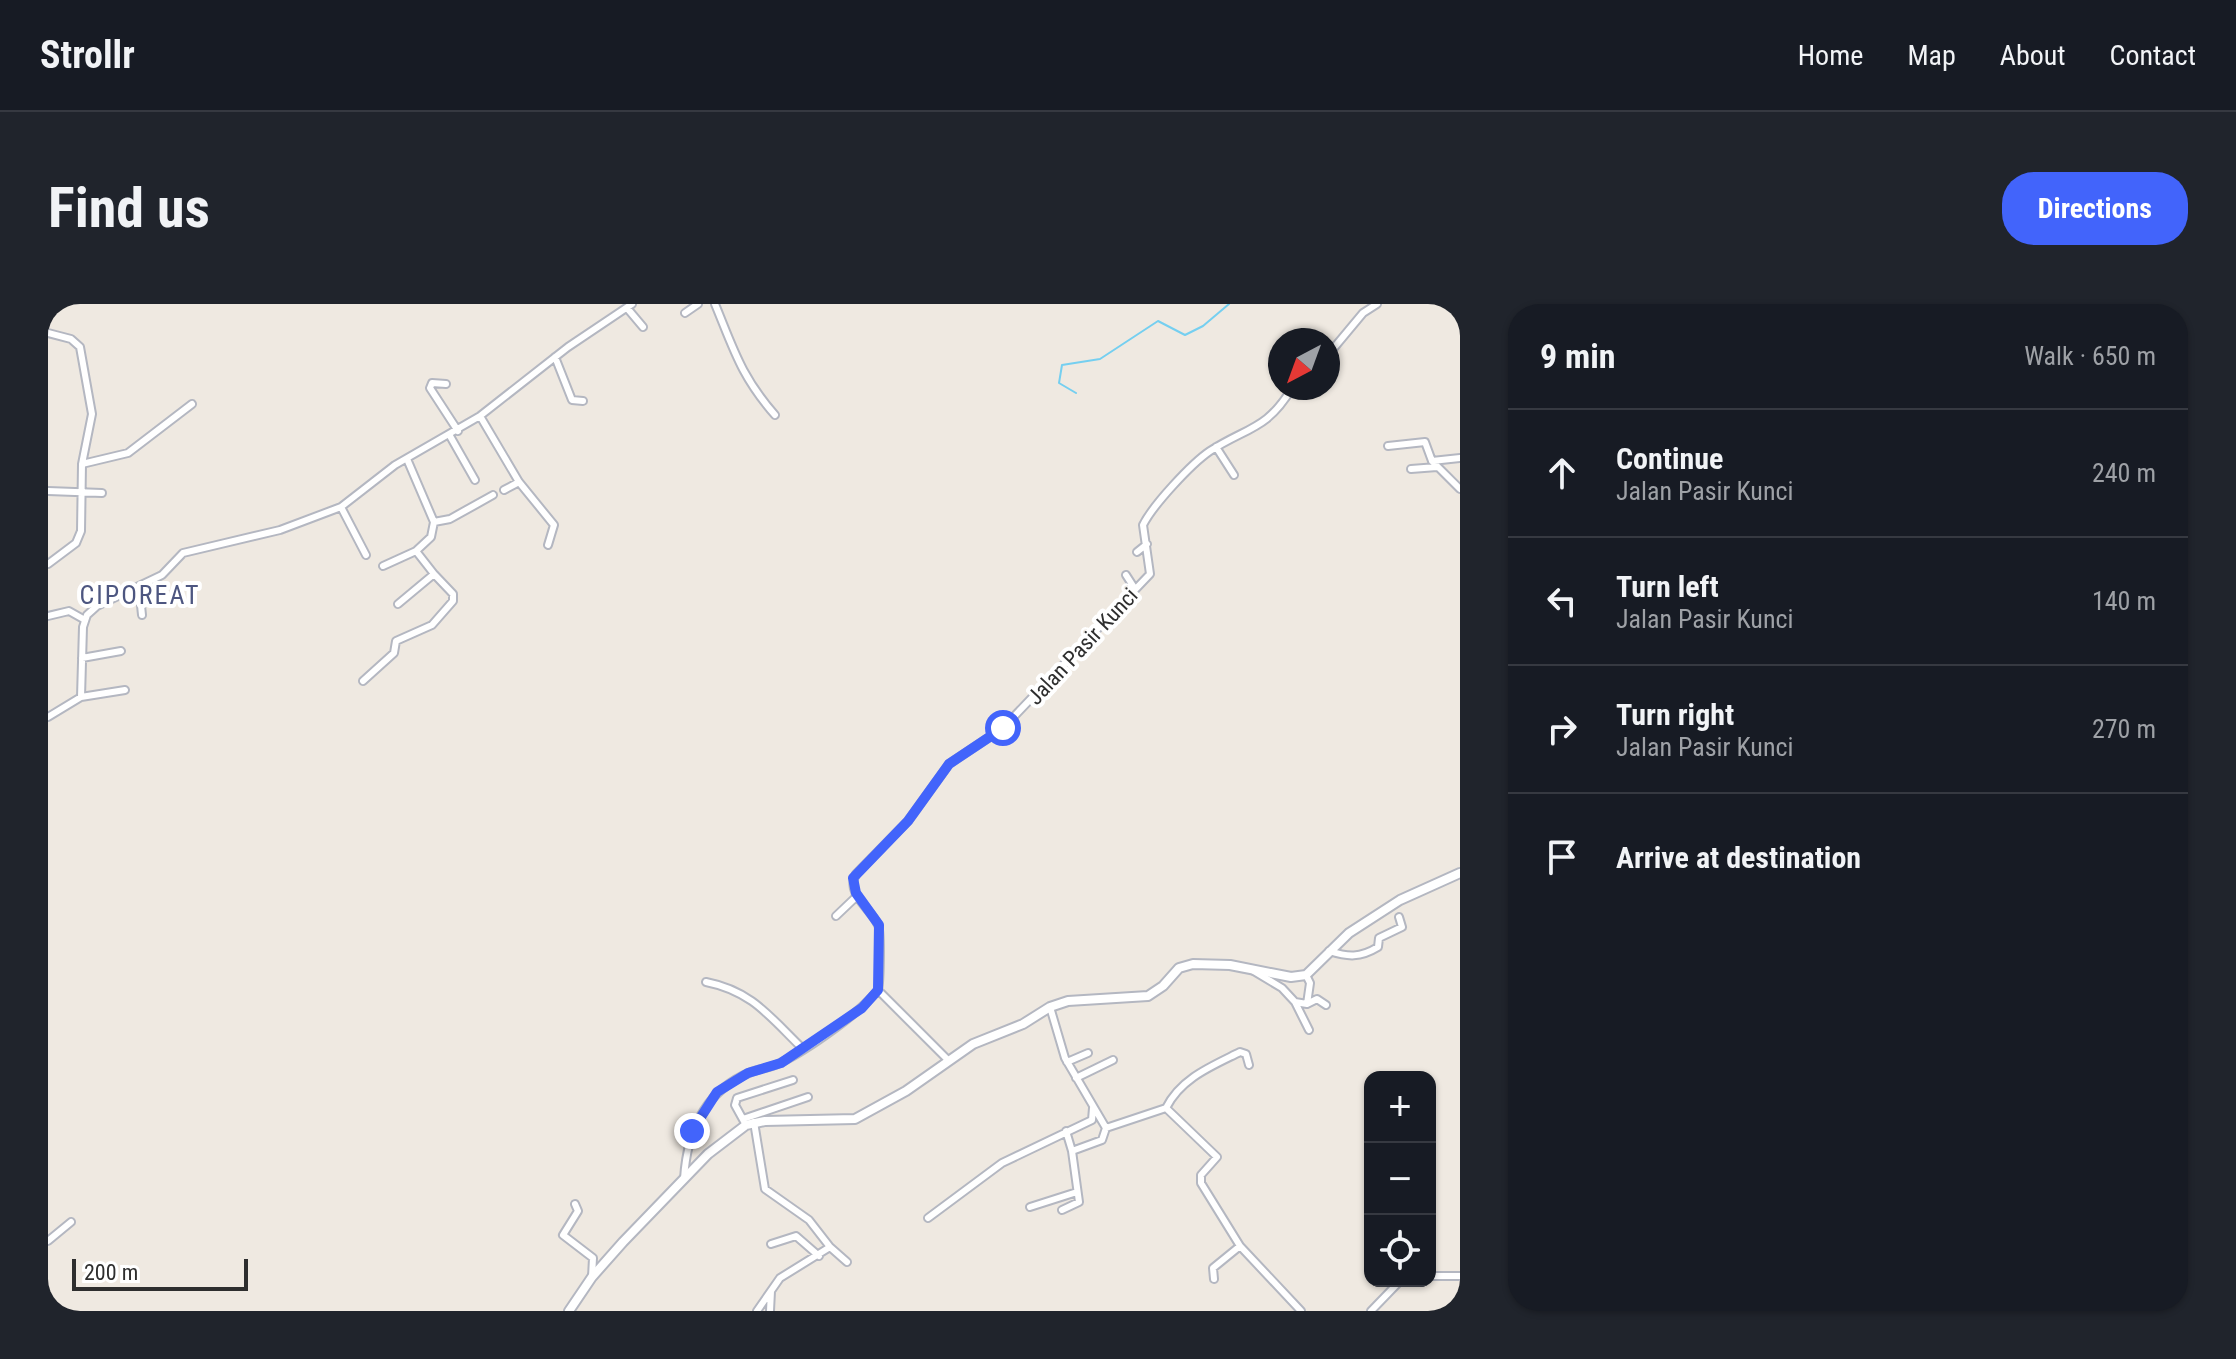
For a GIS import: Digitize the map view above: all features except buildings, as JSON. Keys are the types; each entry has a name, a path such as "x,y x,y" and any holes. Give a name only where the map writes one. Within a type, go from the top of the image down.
{"street":[{"path":"685,313 698,304"},
{"path":"715,304 729,347 756,393 775,415"},
{"path":"1340,341 1363,313 1377,304"},
{"path":"81,697 85,620 106,600 162,575 183,553 275,531 341,507 407,459 480,416 555,357 630,306 643,327"},
{"path":"48,333 71,339 81,352 92,414 82,464 83,493 78,539 48,564"},
{"path":"555,357 572,400 583,401"},
{"path":"446,384 432,383 430,388 458,431"},
{"name":"Jalan Pasir Kunci","path":"857,896 853,882 856,874 908,821 949,764 1003,728 1150,574 1144,522 1196,463 1216,447 1272,417 1284,400"},
{"path":"82,464 128,453 192,404"},
{"path":"480,416 519,482 554,525 548,545"},
{"path":"450,436 475,480"},
{"path":"1388,446 1425,442 1435,464 1460,489"},
{"path":"1216,447 1234,475"},
{"path":"1411,469 1460,458"},
{"path":"383,566 416,551 431,537 434,522 407,459"},
{"path":"504,490 519,482"},
{"path":"48,491 102,493"},
{"path":"434,522 450,519 493,495"},
{"path":"341,507 366,555"},
{"path":"1137,552 1147,544"},
{"path":"363,681 394,653 396,641 432,625 453,601 453,594 416,551"},
{"path":"398,604 434,574"},
{"path":"1126,575 1135,589"},
{"path":"139,586 142,615"},
{"path":"48,616 69,611 85,620"},
{"path":"82,658 121,651"},
{"path":"48,717 81,697 125,690"},
{"path":"748,1122 855,1119 906,1091 977,1042 1023,1024 1050,1007 1068,1001 1148,996 1163,986 1179,968 1193,964 1250,967 1291,977 1306,975 1349,933 1400,900 1460,873"},
{"path":"684,1181 692,1131 711,1097 748,1073 781,1063 862,1008 878,990 879,925 857,896 836,916"},
{"path":"1329,951 1348,957 1373,951 1378,947 1379,938 1402,927 1399,917"},
{"path":"1250,967 1282,988 1295,1002 1309,1030"},
{"path":"1306,975 1310,983 1307,1004"},
{"path":"706,982 733,987 746,995 802,1048"},
{"path":"878,990 948,1060"},
{"path":"1295,1002 1307,1004 1317,999 1326,1005"},
{"path":"1050,1007 1067,1062 1106,1128 1102,1140 1072,1151"},
{"path":"1106,1128 1166,1108 1176,1090 1204,1069 1240,1052 1246,1054 1249,1065"},
{"path":"1067,1062 1088,1053"},
{"path":"1076,1078 1113,1060"},
{"path":"793,1080 737,1098 735,1105 748,1122 765,1189 809,1220 830,1247 847,1262"},
{"path":"569,1311 592,1277 708,1154 748,1122 808,1097"},
{"path":"928,1218 1002,1163 1092,1120 1093,1104"},
{"path":"1166,1108 1217,1157 1201,1175 1201,1183 1240,1246 1301,1311"},
{"path":"1062,1210 1079,1202 1066,1131"},
{"path":"1030,1207 1077,1192"},
{"path":"575,1204 578,1211 563,1235 593,1258 592,1277"},
{"path":"48,1241 71,1222"},
{"path":"771,1244 796,1236 819,1256"},
{"path":"1214,1279 1213,1268 1240,1246"},
{"path":"757,1311 780,1278 830,1247"},
{"path":"1436,1276 1460,1276"},
{"path":"770,1311 771,1287"},
{"path":"1371,1311 1394,1287"}],"waterway":[{"path":"1076,393 1059,383 1062,365 1100,359 1158,321 1185,335 1203,326 1229,304"}],"district":[{"name":"CIPOREAT","path":"140,595"}],"route":[{"path":"692,1131 717,1092 748,1073 781,1063 862,1008 878,990 879,925 856,893 853,878 908,821 949,764 1003,728"}]}
